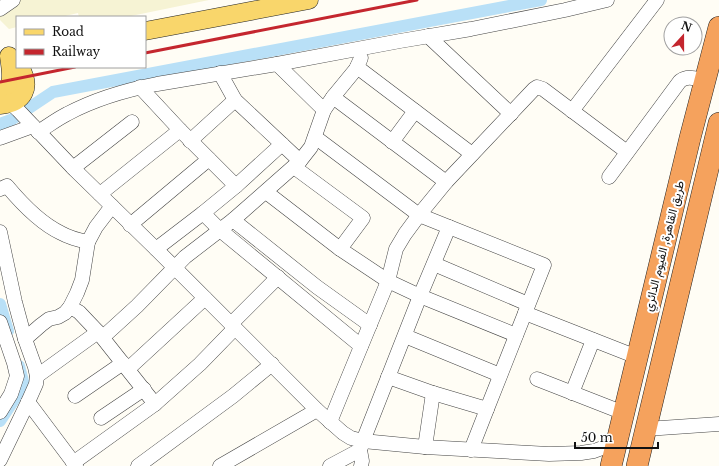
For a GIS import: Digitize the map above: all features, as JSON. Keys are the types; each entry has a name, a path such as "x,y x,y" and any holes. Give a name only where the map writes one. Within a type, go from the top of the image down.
{"highway":[{"name":"طريق القاهرة, الفيوم الدائري","path":"611,466 690,138 719,27"},
{"name":"طريق القاهرة, الفيوم الدائري","path":"637,466 719,123"},
{"path":"690,138 713,144"}],"main road":[{"path":"146,31 309,0"},
{"path":"6,102 11,80 13,57"}],"street":[{"path":"0,9 13,0"},
{"path":"0,138 34,127 99,100 140,87 471,29 607,0"},
{"path":"572,111 657,0"},
{"path":"428,36 511,114"},
{"path":"37,376 101,334 136,306 185,257 234,220 297,164 311,147 324,110 357,66 365,47"},
{"path":"277,64 324,110"},
{"path":"357,66 472,154"},
{"path":"220,73 235,100 282,144 297,164 363,218 340,249"},
{"path":"609,177 680,81 689,77 705,81"},
{"path":"140,87 190,141 236,186"},
{"path":"330,422 388,281 396,249 405,234 446,182 534,89 537,87 544,90 627,152"},
{"path":"333,97 446,182"},
{"path":"190,141 235,100"},
{"path":"6,102 34,127 73,168 317,410 344,433 362,445 549,454 594,451 616,443"},
{"path":"392,142 415,111"},
{"path":"73,168 132,122"},
{"path":"100,194 180,130"},
{"path":"315,137 419,215 544,265 471,450"},
{"path":"156,249 236,186 282,144"},
{"path":"130,225 209,159"},
{"path":"0,189 7,186 31,211 49,226 73,239 88,242"},
{"path":"266,192 340,249 388,281 420,296 516,335"},
{"path":"25,339 41,325 50,319 65,313 70,307 82,280 88,242 96,227 112,206"},
{"path":"203,213 220,230 361,346"},
{"path":"234,220 311,283 370,325"},
{"path":"361,466 362,445 420,296 449,227"},
{"path":"0,232 15,302 25,339 36,366 37,376 36,384 0,460"},
{"path":"434,264 593,340 637,357"},
{"path":"28,402 74,464 155,404 200,364 278,277"},
{"path":"75,396 126,366 205,298"},
{"path":"70,307 79,312 101,334 155,404"},
{"path":"0,322 17,376 12,394 0,412"},
{"path":"405,336 500,375"},
{"path":"572,393 593,340"},
{"path":"138,466 233,396 272,364"},
{"path":"388,377 433,393 486,409"},
{"path":"537,379 624,413"},
{"path":"101,418 144,389"},
{"path":"425,447 433,393"},
{"path":"220,466 317,410"},
{"path":"646,429 719,424"},
{"path":"330,466 362,445"}],"shaded area":[{"path":"0,0 209,0 131,16 79,16 78,13 65,16 16,16 16,27 9,29 0,20"}],"waterway":[{"path":"0,124 11,120 53,92 541,0"},
{"path":"0,304 8,331"},
{"path":"0,421 24,385 19,366"}],"railway":[{"path":"146,53 417,0"},
{"path":"0,82 70,68"}]}
